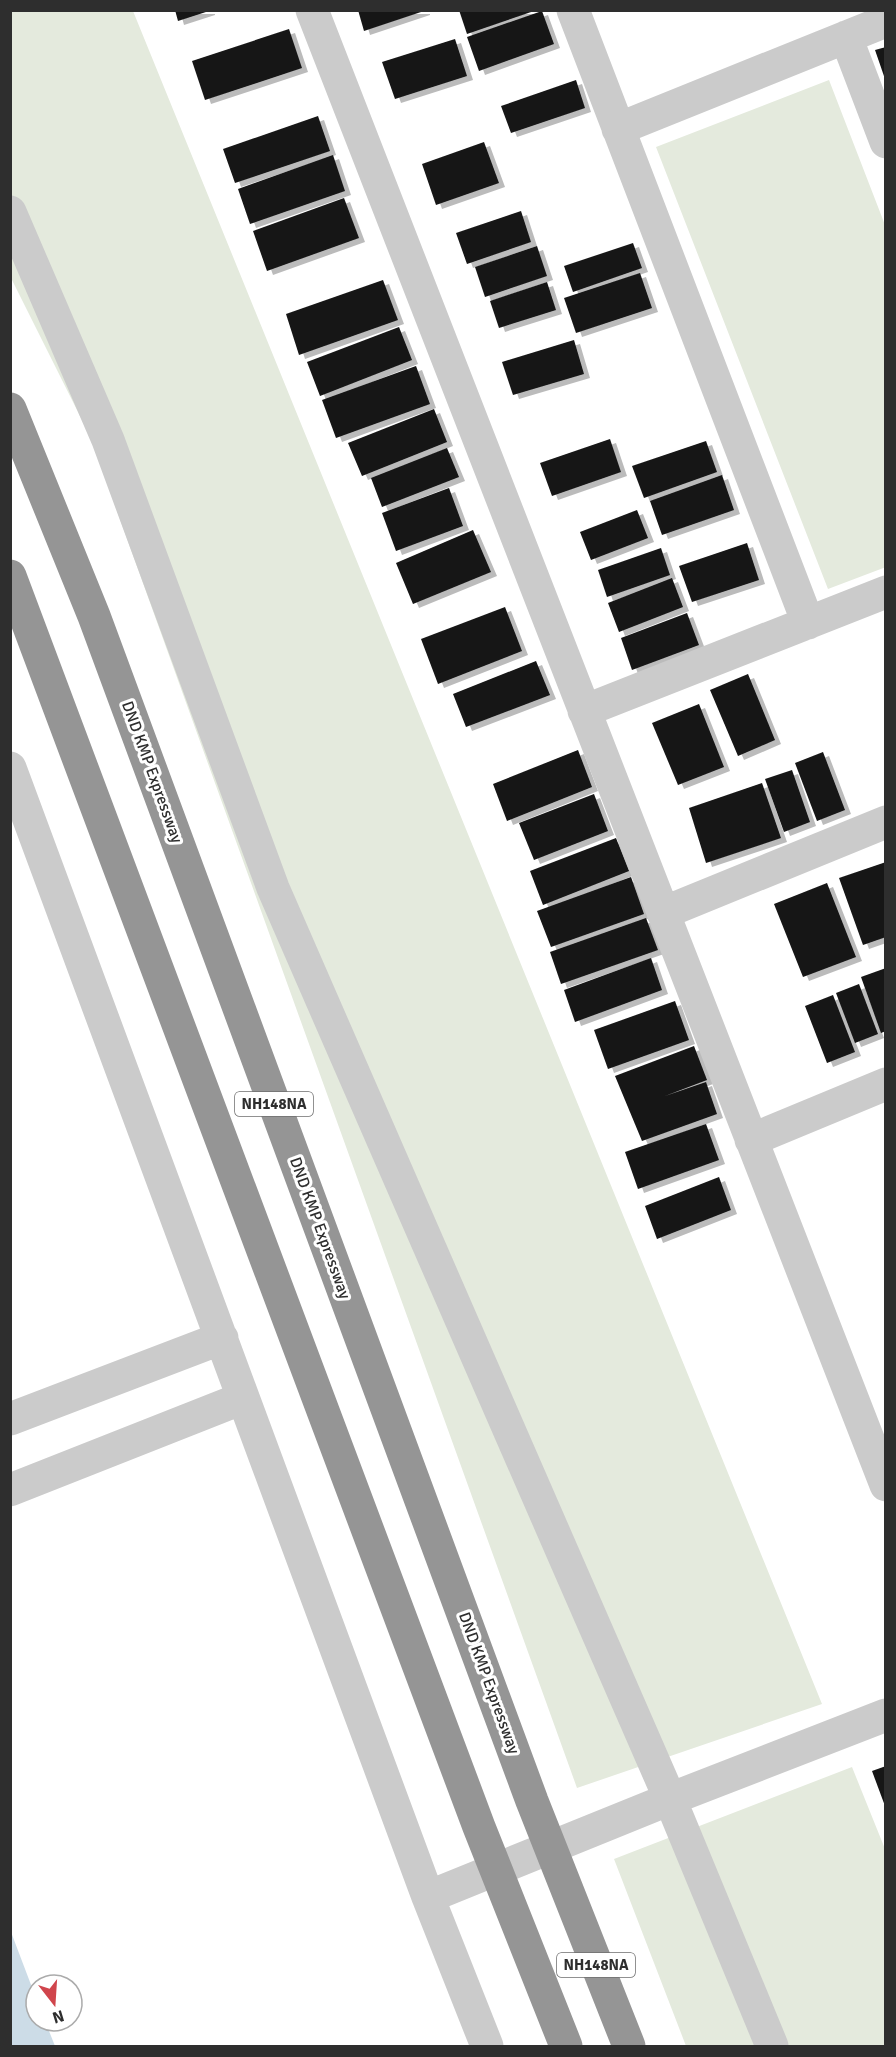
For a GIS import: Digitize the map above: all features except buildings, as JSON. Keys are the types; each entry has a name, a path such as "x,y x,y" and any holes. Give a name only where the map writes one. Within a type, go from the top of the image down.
{"highway":[{"name":"DND KMP Expressway","path":"10,409 98,628 532,1801 629,2046"},
{"name":"NH148NA","path":"10,576 479,1827 566,2046"}],"street":[{"path":"312,10 751,1140 875,1427 885,1485"},
{"path":"573,10 808,622"},
{"path":"618,129 885,21"},
{"path":"846,37 885,142"},
{"path":"10,212 108,440 273,888 670,1799 772,2046"},
{"path":"585,711 885,592"},
{"path":"10,768 428,1897 487,2046"},
{"path":"663,913 885,822"},
{"path":"751,1140 885,1084"},
{"path":"10,1419 222,1338"},
{"path":"10,1490 243,1398"},
{"path":"428,1897 885,1715"}],"shaded area":[{"path":"11,11 133,11 822,1704 577,1788 90,436 11,278"},
{"path":"829,80 885,225 886,567 828,589 656,147"},
{"path":"852,1767 885,1849 885,2046 686,2046 614,1859"},
{"path":"11,1932 27,1973 24,1973 24,2033 50,2033 55,2046 11,2046"}]}
